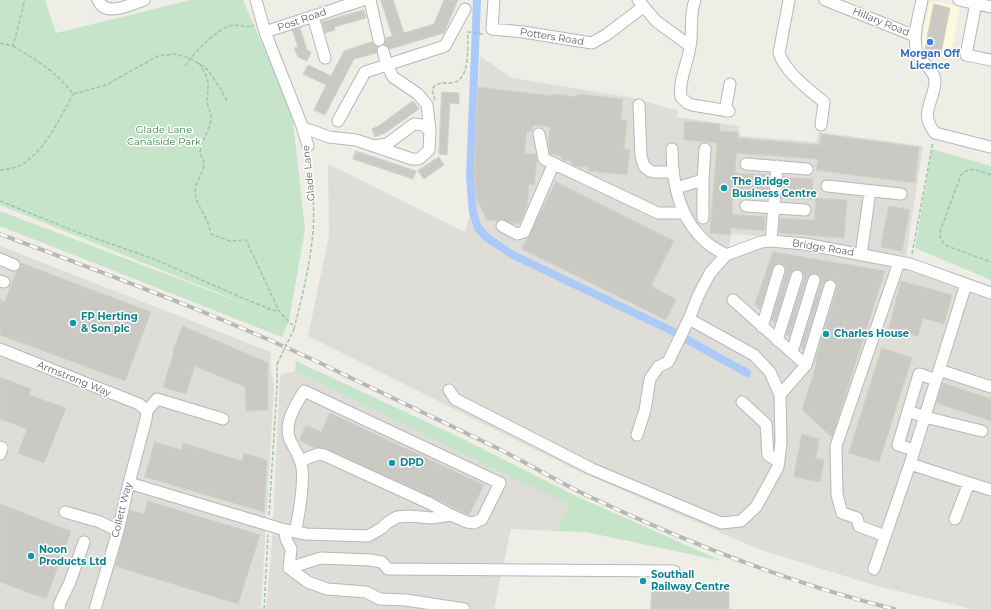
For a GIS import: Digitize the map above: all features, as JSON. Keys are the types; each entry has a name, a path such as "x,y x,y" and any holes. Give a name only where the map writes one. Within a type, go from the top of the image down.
{"street":[{"path":"98,0 99,3 107,8 115,10 144,0"},
{"name":"Glade Lane","path":"256,0 266,35 308,146"},
{"name":"Post Road","path":"266,35 313,16 363,0"},
{"path":"303,130 307,129 329,137 356,140 412,159 419,159 429,150 429,110 418,94 393,77 381,45 370,0"},
{"name":"Potters Road","path":"494,0 495,29 592,43 606,34 640,4"},
{"path":"789,0 779,53 781,60 794,76 824,102 821,125"},
{"name":"Hillary Road","path":"825,0 915,36"},
{"path":"922,0 915,36 917,52 921,60 933,73 935,81 926,118 929,126 935,133 990,147"},
{"path":"959,0 991,6"},
{"path":"640,4 656,21 690,46"},
{"path":"976,4 966,55 991,60"},
{"path":"692,5 690,46 681,86 681,97 687,103 692,105 727,111 730,84"},
{"path":"338,121 365,72 445,46 465,9"},
{"path":"313,16 325,58"},
{"path":"639,105 641,156 644,166 650,171 654,172 673,172"},
{"path":"374,146 387,144 424,117 429,110"},
{"path":"414,124 430,130"},
{"path":"539,134 544,158 658,214 684,213"},
{"path":"672,149 673,172 676,188 684,213 696,230 708,243 726,255"},
{"path":"703,218 705,149"},
{"path":"502,226 517,234 524,232 554,163"},
{"path":"746,164 807,169"},
{"path":"771,241 777,166"},
{"path":"676,188 703,180"},
{"path":"827,186 901,194"},
{"path":"861,255 870,191"},
{"path":"746,206 805,210"},
{"name":"Bridge Road","path":"637,435 645,410 650,379 658,367 668,362 710,273 726,255 761,242 771,241 805,244 910,264 991,293"},
{"path":"0,259 14,265"},
{"path":"885,536 859,526 857,518 842,513 837,494 836,446 899,262"},
{"path":"762,327 779,270"},
{"path":"778,340 797,276"},
{"path":"792,352 814,280"},
{"path":"874,569 910,464 966,284"},
{"path":"780,395 806,366 830,286"},
{"path":"733,300 806,366"},
{"path":"449,390 455,399 592,469 721,523 741,521 756,507 778,467 781,443 780,395 770,372 754,355 687,322"},
{"name":"Armstrong Way","path":"0,349 138,404 147,411"},
{"path":"914,450 898,445 919,374 938,375 991,387"},
{"path":"289,568 291,550 286,539 299,517 302,472 300,461 288,433 290,418 304,391 500,483 482,519 474,523 467,522 451,515 431,504 324,455 318,454 300,461"},
{"path":"147,411 157,399 223,419"},
{"path":"742,402 766,424 768,455 778,462"},
{"name":"Collett Way","path":"95,609 118,531 147,411"},
{"path":"908,411 925,417 982,431"},
{"path":"0,447 2,448 0,454"},
{"path":"910,464 991,490"},
{"path":"129,483 290,531 306,534 368,536 397,517 409,516 432,518 451,515"},
{"path":"955,519 969,483"},
{"path":"65,512 100,522 118,531"},
{"path":"60,609 59,605 70,582 84,542"},
{"path":"289,568 321,558 370,560 382,562 388,569 674,571"},
{"path":"289,568 308,582 327,589 366,592 380,599 406,600 464,609"}],"path":[{"path":"13,46 25,0"},
{"path":"185,66 190,58 220,30 235,25 266,35"},
{"path":"432,89 439,83 461,80 465,72 468,32 478,33"},
{"path":"0,43 13,46 44,65 67,85 73,94"},
{"path":"0,170 10,169 26,163 39,150 58,123 73,94 106,84 158,56 174,54 190,58 207,68 228,103"},
{"path":"199,64 205,72 208,81 207,101 212,117 203,139 200,154 204,158 205,164 195,191 197,204 208,222 210,234 230,241 246,240 279,311 290,324 295,325"},
{"path":"910,264 935,133"},
{"name":"Glade Lane","path":"269,516 277,387 277,364 294,329 308,266 313,231 312,186 308,146"},
{"path":"991,175 975,169 969,169 960,175 940,231 940,236 942,242 947,246 991,262"},
{"path":"0,201 77,232 154,259 238,296 272,310 279,311"},
{"path":"264,609 268,534"}],"shaded area":[{"path":"930,1 960,6 950,59 920,53"},
{"path":"480,56 512,78 634,98 678,111 677,117 739,126 740,136 817,142 818,132 923,146 906,256 809,240 732,234 727,253 776,246 901,268 991,298 991,609 972,609 877,586 761,550 578,471 308,336 329,236 328,164 465,232 474,201 472,171"},
{"path":"0,246 271,352 270,362 274,387 261,609 0,609"},
{"path":"295,371 570,505 556,531 511,529 494,609 266,609 272,542 280,375"}],"green space":[{"name":"Glade Lane Canalside Park","path":"0,0 45,0 56,33 191,0 243,0 292,113 305,229 289,321 282,337 0,226 0,211 258,309 0,205"},
{"path":"932,149 991,166 991,280 915,248"},
{"path":"296,361 459,437 578,497 722,561 586,532 556,531 569,505 295,371"}],"building":[{"path":"381,0 393,0 404,33 434,24 444,0 458,0 444,33 390,49 384,44 386,38 392,36"},
{"path":"934,4 950,8 941,53 925,50"},
{"path":"364,10 366,18 334,27 335,30 325,33 322,22"},
{"path":"300,28 307,50 311,52 307,61 298,57 294,48 298,47 292,30"},
{"path":"372,42 378,47 376,53 354,59 325,115 314,110 326,85 303,74 308,65 331,76 344,51"},
{"path":"478,87 553,96 553,94 577,97 577,94 623,99 621,119 627,120 624,149 630,150 627,175 588,171 588,167 574,166 571,164 572,161 562,160 562,156 550,154 548,143 550,127 533,125 532,132 527,131 524,153 536,154 537,161 534,185 529,184 527,208 520,223 512,223 502,219 497,221 487,220 477,201 474,176"},
{"path":"442,92 459,93 459,104 450,103 447,155 439,154"},
{"path":"413,101 419,109 385,133 375,137 372,129 380,125"},
{"path":"685,121 720,124 719,131 738,132 738,138 820,145 821,134 919,147 915,183 816,170 818,159 736,153 735,173 769,175 768,197 733,194 732,214 765,217 764,231 731,228 730,235 710,233 717,143 684,140"},
{"path":"356,151 416,171 413,179 353,159"},
{"path":"439,157 444,165 424,179 418,171"},
{"path":"783,177 813,179 812,200 781,198"},
{"path":"556,182 674,241 651,286 676,299 666,320 522,249"},
{"path":"816,198 847,200 844,238 779,233 780,218 814,220"},
{"path":"889,206 910,210 902,251 881,247"},
{"name":"Charles House","path":"773,252 885,271 832,437 802,410 817,362 815,361 837,284 832,279 829,279 823,284 803,350 801,347 821,278 819,275 813,273 807,278 789,337 786,334 804,278 802,271 795,269 790,274 775,323 771,320 786,272 784,265 778,263 774,265 760,309 755,305"},
{"name":"FP Herting & Son plc","path":"21,263 151,312 125,381 0,335 0,300 5,302 16,272 21,267"},
{"path":"901,281 952,295 944,324 923,318 918,336 889,329"},
{"path":"183,326 268,363 268,410 246,411 245,387 195,366 186,394 163,387 174,352 173,351"},
{"path":"882,348 912,358 879,462 849,453"},
{"path":"0,377 31,389 29,395 66,408 44,463 18,453 27,429 0,419"},
{"path":"943,383 991,399 991,421 936,403"},
{"name":"DPD","path":"330,413 484,485 469,515 327,449 315,448 299,440 306,425 321,432"},
{"path":"802,434 819,439 816,458 824,460 820,482 794,477"},
{"path":"155,442 181,450 183,443 242,461 244,453 267,460 264,512 145,477"},
{"path":"148,501 260,535 238,604 115,566 130,510 144,514"},
{"name":"Noon Products Ltd","path":"0,504 71,531 46,599 0,582"},
{"path":"652,588 729,590 729,609 651,609"}],"waterway":[{"path":"477,0 470,176 473,213 478,228 486,237 513,255 668,329 747,373"}],"railway":[{"path":"0,234 175,301 305,356 497,448 588,496 700,545 815,587 894,609"}],"place":[{"name":"Morgan Off Licence","path":"930,42"},
{"name":"The Bridge Business Centre","path":"724,188"},
{"name":"FP Herting & Son plc","path":"73,323"},
{"name":"Charles House","path":"826,334"},
{"name":"DPD","path":"392,463"},
{"name":"Noon Products Ltd","path":"31,556"},
{"name":"Southall Railway Centre","path":"643,581"}]}
